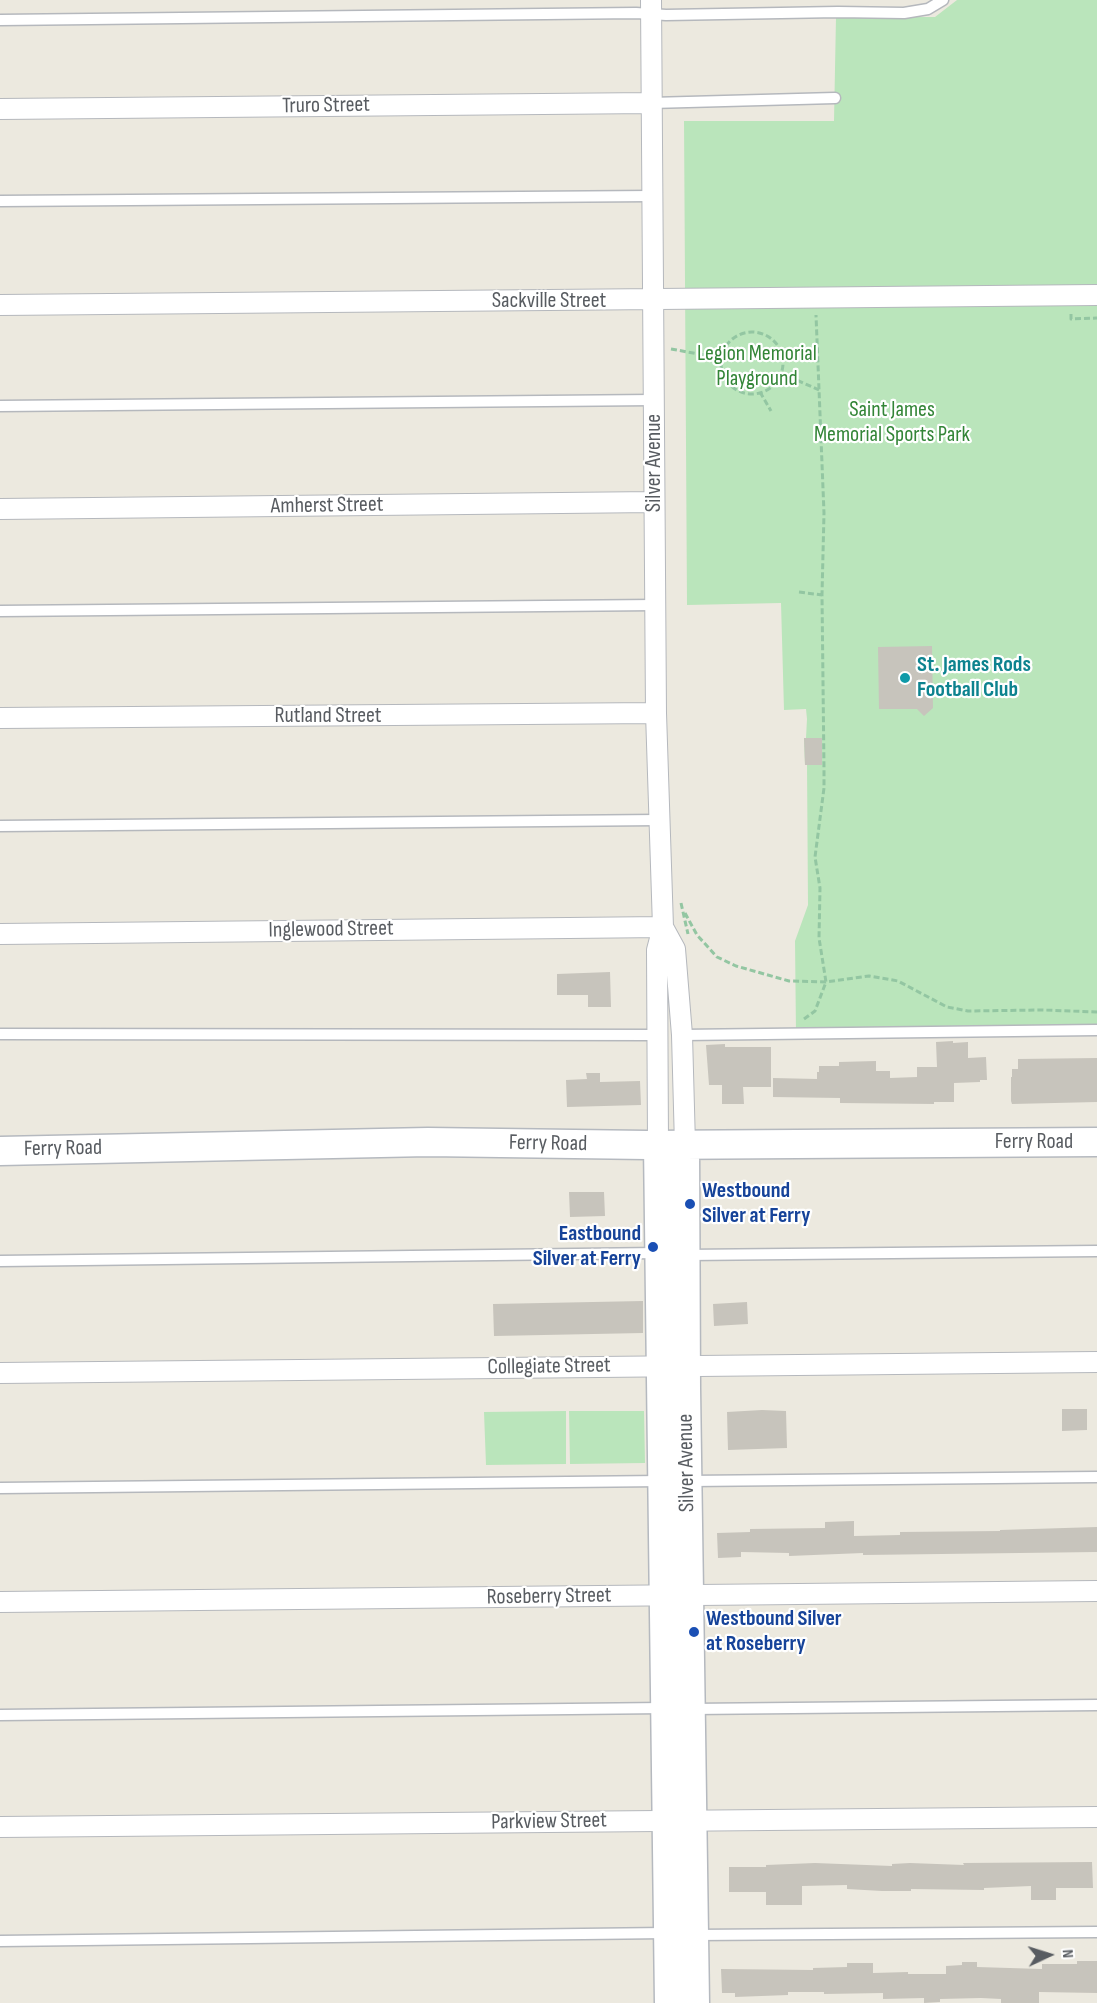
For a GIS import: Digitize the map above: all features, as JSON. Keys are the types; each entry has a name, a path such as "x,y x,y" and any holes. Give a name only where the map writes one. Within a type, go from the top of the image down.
{"main road":[{"name":"Ferry Road","path":"0,1150 428,1142 671,1144 1097,1142"},
{"name":"Silver Avenue","path":"669,2003 681,1934 671,1144"},
{"name":"Silver Avenue","path":"681,1934 695,2003"}],"street":[{"name":"Silver Avenue","path":"651,7 656,713 663,927 657,950 657,1035 671,1144"},
{"name":"Truro Street","path":"0,109 651,103"},
{"name":"Sackville Street","path":"0,305 1097,295"},
{"name":"Amherst Street","path":"0,509 654,502"},
{"name":"Rutland Street","path":"0,718 656,713"},
{"name":"Silver Avenue","path":"663,927 675,950 682,1035 671,1144"},
{"name":"Inglewood Street","path":"0,934 663,927"},
{"name":"Collegiate Street","path":"0,1373 1097,1362"},
{"name":"Roseberry Street","path":"0,1602 1097,1591"},
{"name":"Parkview Street","path":"0,1827 1097,1817"}],"lane":[{"path":"0,20 612,13 651,7 904,13 928,9 943,0"},
{"path":"651,103 835,98"},
{"path":"0,201 652,196"},
{"path":"0,406 654,400"},
{"path":"0,611 656,605"},
{"path":"0,826 658,820"},
{"path":"682,1035 1097,1030"},
{"path":"0,1034 657,1035"},
{"path":"0,1261 1097,1251"},
{"path":"0,1488 1097,1477"},
{"path":"0,1714 1097,1705"},
{"path":"0,1941 1097,1932"}],"path":[{"path":"784,1033 815,1011 826,982 819,938 820,888 815,857 824,788 822,595 824,513 815,298"},
{"path":"748,332 769,337 781,352 783,361 781,373 772,387 760,392 745,393 735,389 727,381 722,372 722,358 723,351 729,342 738,335 748,332"},
{"path":"669,348 722,358"},
{"path":"781,373 819,390"},
{"path":"760,392 771,411"},
{"path":"799,592 822,595"},
{"path":"683,909 709,950 727,962 789,981 826,982 869,976 898,981 947,1007 968,1011 1097,1012"}],"green space":[{"name":"Saint James Memorial Sports Park","path":"957,0 1097,0 1097,1030 796,1033 795,941 808,905 807,765 805,765 804,738 806,738 807,719 806,709 784,710 781,603 687,605 684,121 834,121 836,17 935,17"},
{"path":"566,1411 566,1464 486,1465 484,1412"},
{"path":"569,1411 644,1411 645,1463 570,1464"}],"building":[{"name":"St. James Rods Football Club","path":"932,646 933,708 924,716 917,709 879,709 878,647"},
{"path":"804,738 822,738 822,765 805,765"},
{"path":"610,972 611,1007 588,1007 588,995 557,995 557,974"},
{"path":"953,1041 953,1043 968,1042 968,1058 986,1057 987,1080 954,1083 954,1102 934,1102 934,1104 840,1103 840,1098 773,1097 773,1078 817,1079 819,1066 839,1066 839,1062 876,1061 876,1071 890,1071 890,1078 917,1077 917,1067 937,1067 936,1042"},
{"path":"725,1044 725,1047 771,1047 771,1087 743,1087 744,1104 722,1104 722,1085 709,1085 706,1045"},
{"path":"1097,1058 1097,1102 1012,1104 1012,1069 1018,1069 1018,1059"},
{"path":"586,1073 600,1073 600,1082 640,1081 641,1105 567,1107 566,1080 587,1079"},
{"path":"569,1192 604,1192 605,1216 570,1217"},
{"path":"643,1301 643,1333 494,1336 493,1304"},
{"path":"747,1302 748,1324 714,1326 713,1304"},
{"path":"1062,1409 1087,1409 1087,1430 1062,1431"},
{"path":"786,1411 787,1448 728,1450 727,1412"},
{"path":"854,1521 854,1536 900,1535 900,1532 1097,1527 1097,1552 863,1555 863,1553 789,1556 789,1553 741,1552 741,1557 718,1558 717,1533 750,1532 750,1529 825,1528 825,1522"},
{"path":"1092,1862 1093,1888 1056,1888 1056,1900 1031,1900 1031,1886 984,1888 984,1890 882,1891 847,1889 847,1885 802,1886 802,1905 766,1905 766,1892 729,1892 729,1867 815,1863 892,1866 892,1864 910,1863 964,1865 963,1863"},
{"path":"1077,1961 1097,1961 1097,1993 1039,1992 1039,2003 1001,2003 1001,1999 981,1998 940,1999 940,2002 924,2003 924,1998 883,1999 883,1993 788,1992 788,1995 735,1997 735,1993 722,1993 721,1969 813,1970 813,1968 847,1967 847,1963 873,1963 873,1973 946,1974 946,1966 962,1965 962,1962 977,1962 977,1967 1042,1969 1042,1964 1077,1964"}],"place":[{"name":"St. James Rods Football Club","path":"905,678"},
{"name":"Westbound Silver at Ferry","path":"690,1204"},
{"name":"Eastbound Silver at Ferry","path":"653,1247"},
{"name":"Westbound Silver at Roseberry","path":"694,1632"}],"park label":[{"name":"Legion Memorial Playground","path":"757,366"}]}
